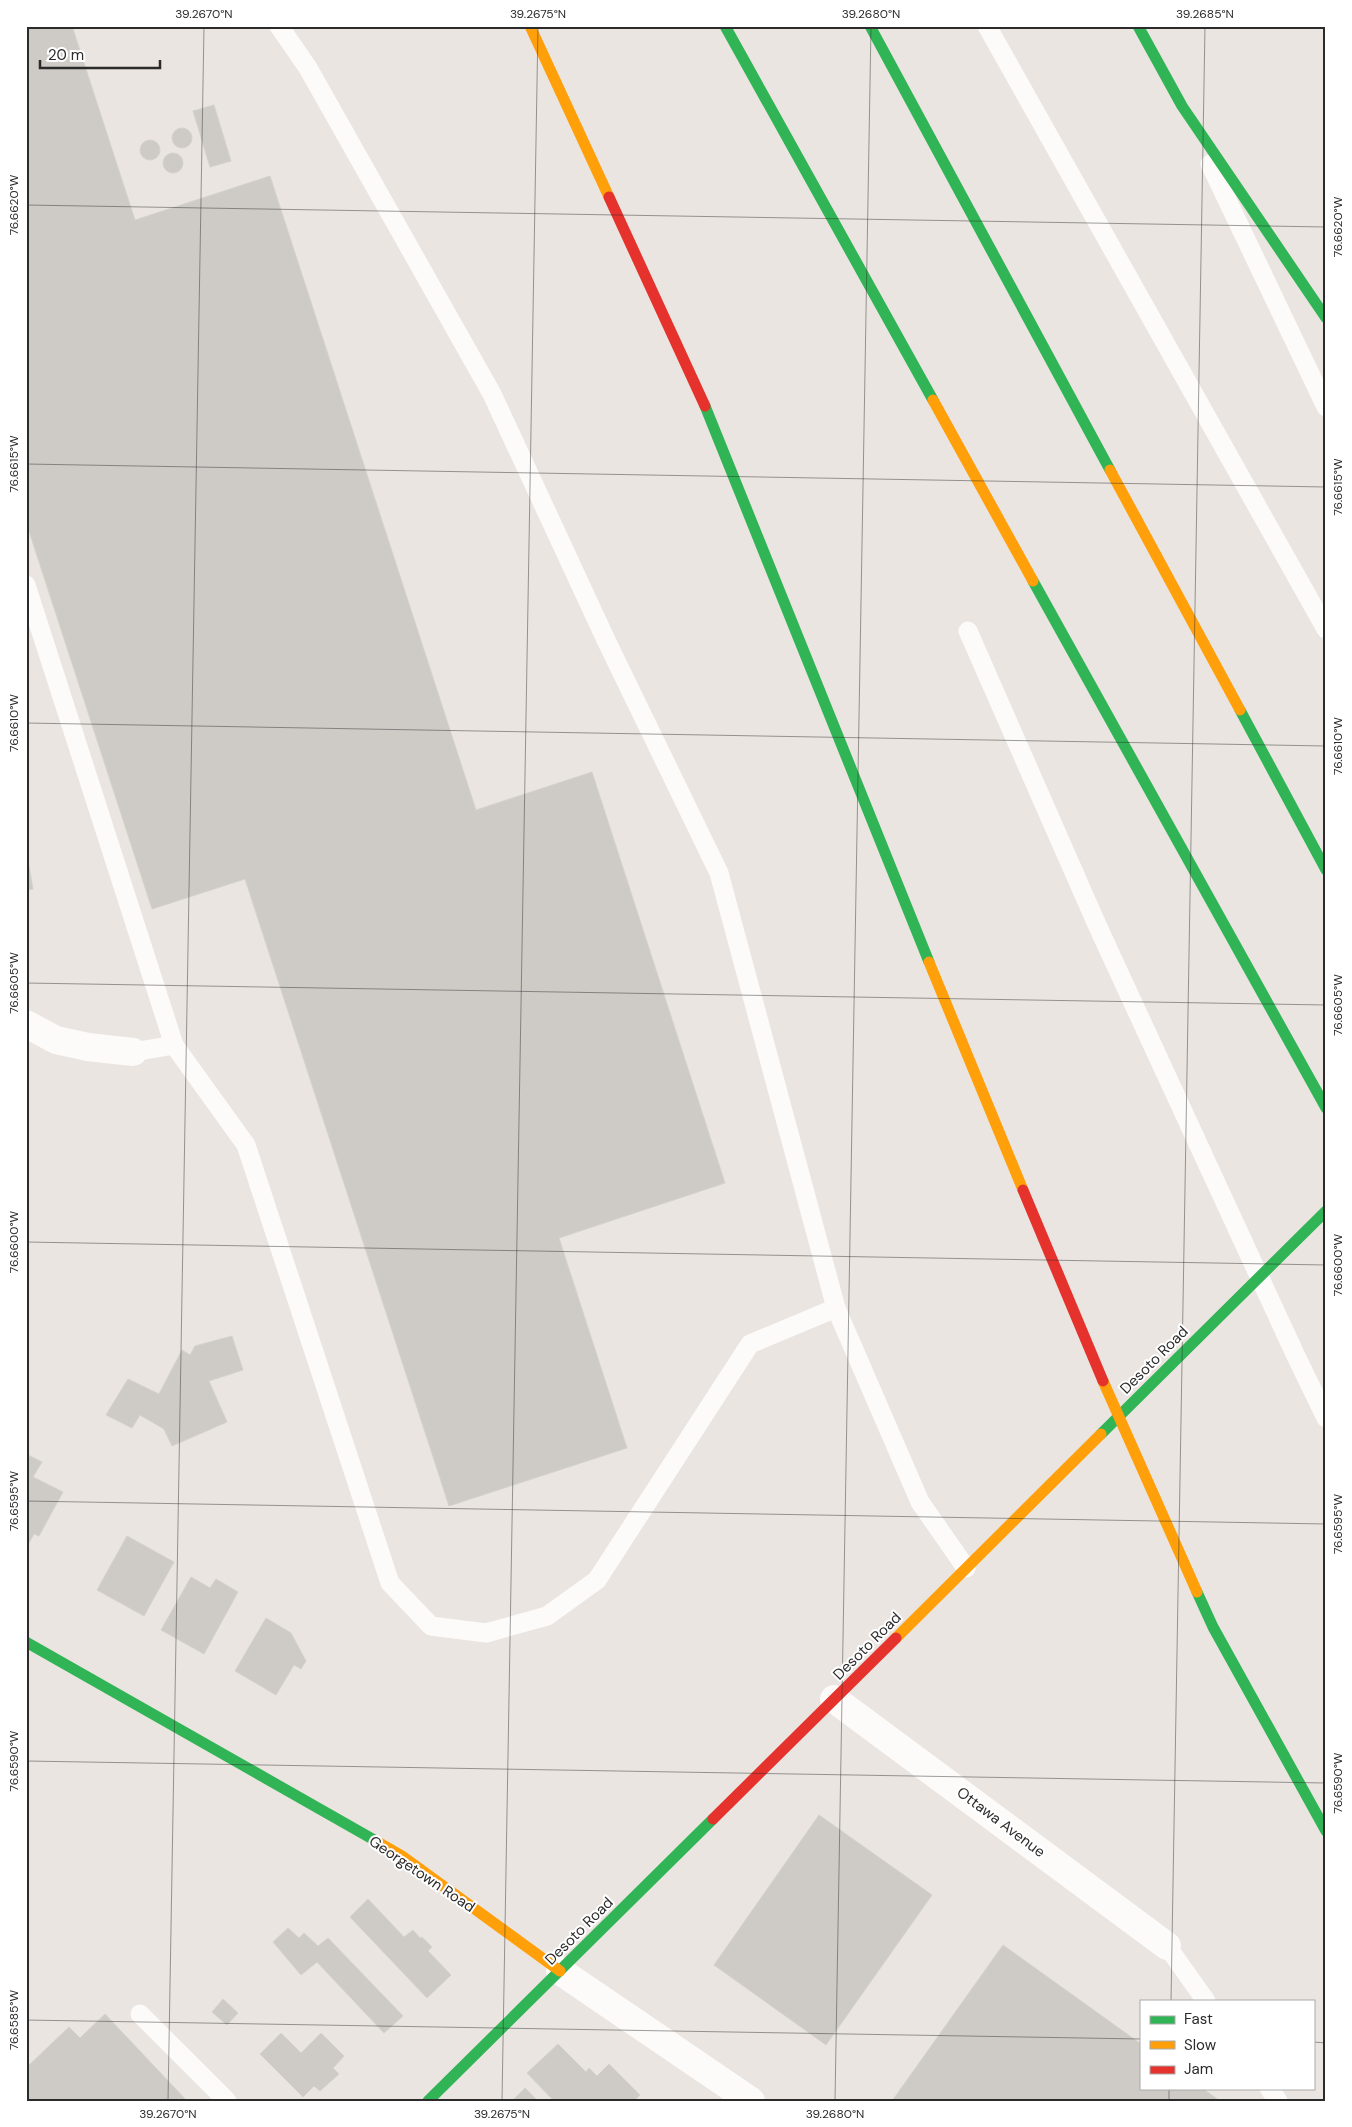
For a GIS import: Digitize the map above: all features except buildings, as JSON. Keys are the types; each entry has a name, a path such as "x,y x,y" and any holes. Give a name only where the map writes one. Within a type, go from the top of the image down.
{"main road":[{"path":"530,26 705,406 1074,1315 1153,1495 1213,1627 1326,1831"},
{"path":"724,26 1326,1108"},
{"path":"870,26 1326,870"},
{"path":"1138,26 1182,106 1326,318"},
{"name":"Desoto Road","path":"428,2101 1326,1211"},
{"name":"Georgetown Road","path":"26,1642 402,1856 560,1971"}],"street":[{"path":"26,1024 56,1040 88,1047 133,1052"},
{"name":"Ottawa Avenue","path":"834,1699 1167,1946"},
{"name":"Georgetown Road","path":"560,1971 751,2101"}],"lane":[{"path":"279,26 308,68 492,394 606,640 719,873 836,1308 920,1502 966,1568"},
{"path":"987,26 1326,629"},
{"path":"1182,106 1326,407"},
{"path":"26,585 174,1045 246,1145 390,1583 430,1626 486,1633 547,1616 598,1580 750,1344 836,1308"},
{"path":"968,631 1094,918 1326,1418"},
{"path":"133,1052 174,1045"},
{"path":"1167,1946 1205,2000"},
{"path":"140,2014 227,2101"},
{"path":"1270,2090 1278,2101"}],"traffic: fast":[{"path":"725,26 933,400"},
{"path":"870,26 1110,470"},
{"path":"1138,26 1182,106 1326,318"},
{"path":"705,406 929,962"},
{"path":"1033,581 1326,1108"},
{"path":"1240,710 1326,870"},
{"path":"1101,1434 1326,1211"},
{"path":"1197,1592 1213,1627 1326,1831"},
{"path":"26,1642 376,1841"},
{"path":"428,2101 713,1819"}],"traffic: slow":[{"path":"530,26 609,197"},
{"path":"933,400 1033,581"},
{"path":"1110,470 1240,710"},
{"path":"929,962 1023,1190"},
{"path":"1103,1381 1197,1592"},
{"path":"896,1638 1101,1434"},
{"path":"376,1841 402,1856 560,1971"}],"traffic: jam":[{"path":"609,197 705,406"},
{"path":"1023,1190 1103,1381"},
{"path":"713,1819 896,1638"}]}
